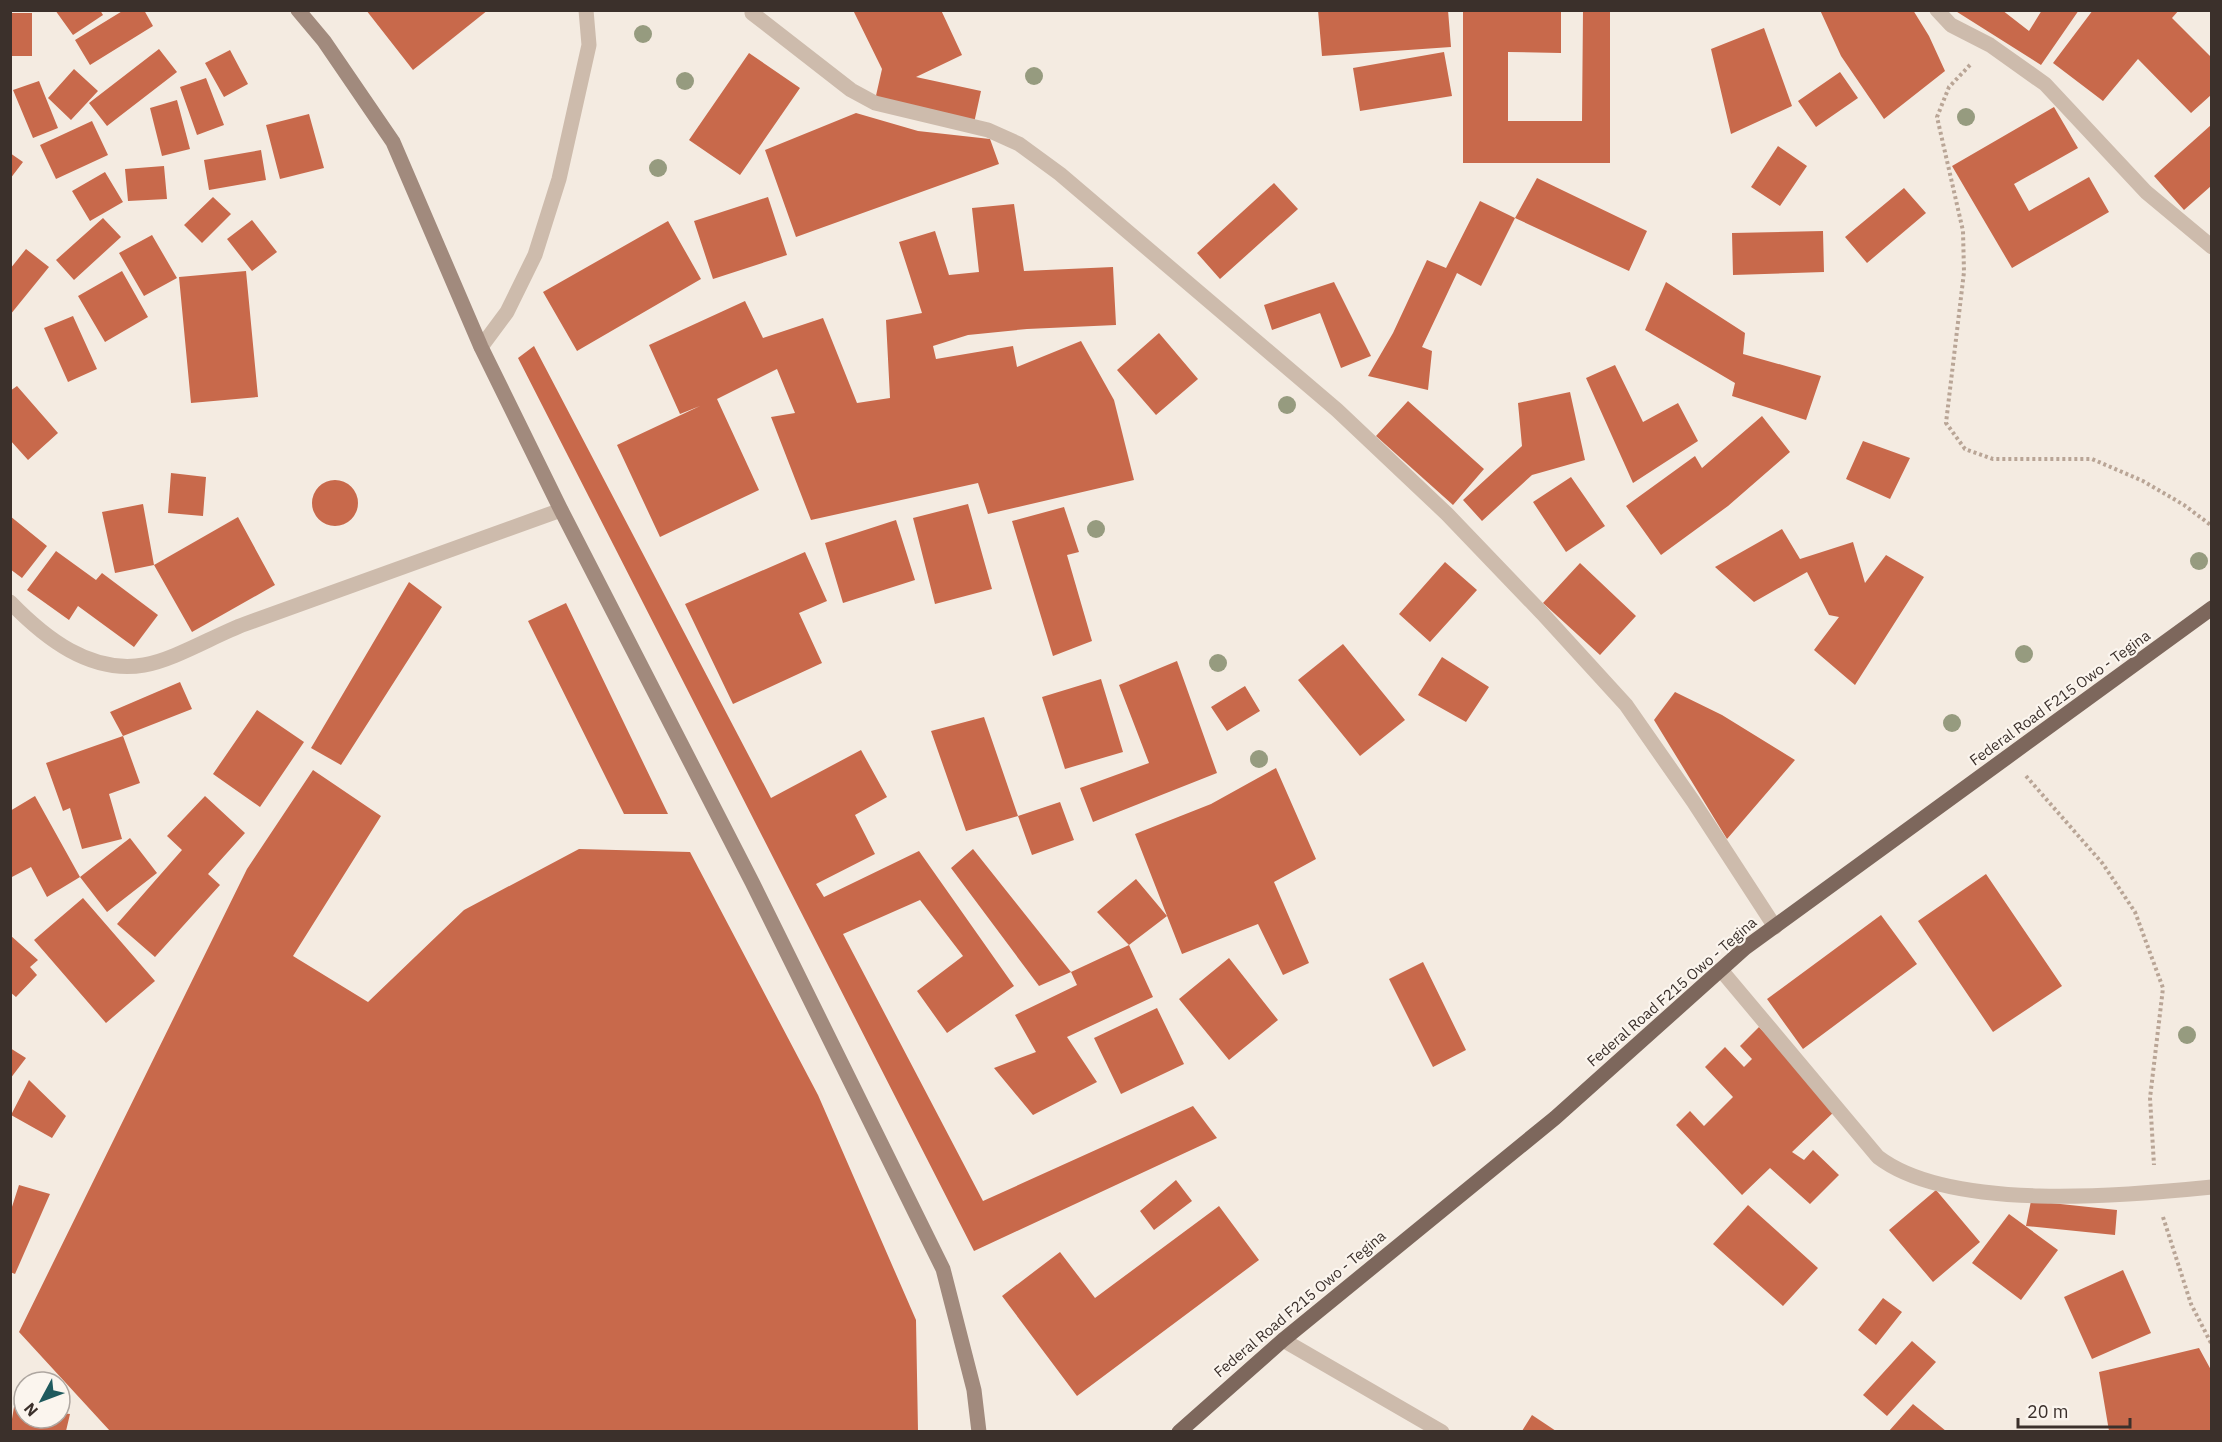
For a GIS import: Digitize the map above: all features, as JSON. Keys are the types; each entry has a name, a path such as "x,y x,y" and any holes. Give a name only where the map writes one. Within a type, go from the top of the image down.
{"main road":[{"path":"298,10 324,41 393,142 481,347 561,510 752,882 943,1269 974,1390 979,1431"},
{"name":"Federal Road F215 Owo - Tegina","path":"1179,1431 1283,1340 1555,1118 1721,970 1775,927 2010,758 2211,608"}],"street":[{"path":"481,347 507,312 536,255 559,179 590,45 586,10"},
{"path":"1937,10 1951,25 1990,45 2045,84 2146,192 2211,247"},
{"path":"751,12 851,90 875,103 988,130 1019,144 1060,174 1337,410 1447,514 1626,705 1693,801 1775,927"},
{"path":"10,602 57,644 85,658 118,665 144,665 234,628 561,510"},
{"path":"1721,970 1878,1157 1893,1168 1955,1187 2018,1195 2122,1196 2211,1187"},
{"path":"1283,1340 1442,1431"}],"path":[{"path":"1990,45 1949,87 1937,117 1963,231 1964,272 1946,423 1965,449 1993,459 2092,459 2143,481 2184,505 2211,526"},
{"path":"2010,758 2103,864 2135,912 2163,988 2150,1098 2155,1193 2191,1304 2211,1345"}],"building":[{"path":"55,10 100,10 103,15 73,35"},
{"path":"124,10 144,10 153,26 90,65 75,40"},
{"path":"366,10 488,10 413,70"},
{"path":"853,10 941,10 962,55 916,77 981,91 974,123 875,100 882,69"},
{"path":"1318,10 1448,10 1451,47 1322,56"},
{"path":"1463,10 1561,11 1561,53 1508,52 1508,121 1582,121 1583,10 1610,10 1610,163 1463,163"},
{"path":"1820,10 1913,10 1929,36 1945,71 1884,119 1841,56"},
{"path":"1954,10 2002,10 2029,31 2042,10 2079,10 2041,65"},
{"path":"2093,10 2179,10 2172,18 2211,57 2211,95 2191,113 2138,59 2103,101 2053,63"},
{"path":"10,13 32,13 32,56 10,56"},
{"path":"1764,28 1792,106 1731,134 1711,49"},
{"path":"159,49 177,72 107,126 89,103"},
{"path":"230,50 248,84 224,97 205,63"},
{"path":"1444,52 1452,96 1360,111 1353,68"},
{"path":"749,53 800,88 740,175 689,140"},
{"path":"74,69 98,91 71,120 48,98"},
{"path":"1840,72 1858,98 1816,127 1798,101"},
{"path":"206,78 224,125 197,135 180,87"},
{"path":"39,81 58,128 33,138 13,90"},
{"path":"177,100 190,149 162,156 150,108"},
{"path":"2054,107 2078,148 2014,184 2029,211 2089,177 2109,212 2012,268 1952,166"},
{"path":"856,113 918,131 990,139 999,164 796,237 765,150"},
{"path":"309,114 324,168 280,179 266,125"},
{"path":"92,121 108,155 56,179 40,145"},
{"path":"2211,125 2211,186 2184,210 2154,176"},
{"path":"1778,146 1807,166 1780,206 1751,187"},
{"path":"261,150 266,180 209,190 204,160"},
{"path":"10,153 23,162 10,179"},
{"path":"164,166 167,199 128,201 125,169"},
{"path":"105,172 123,202 90,221 72,191"},
{"path":"1537,178 1647,231 1629,271 1515,218"},
{"path":"1274,183 1298,209 1220,279 1197,253"},
{"path":"1904,188 1926,213 1867,263 1845,237"},
{"path":"213,197 231,214 202,243 184,225"},
{"path":"768,197 787,255 713,279 694,221"},
{"path":"1480,201 1515,218 1481,286 1457,273 1422,347 1432,351 1428,390 1368,376 1393,333 1427,260 1446,268"},
{"path":"1014,204 1024,271 1113,267 1116,325 1027,329 968,335 933,346 936,359 1013,346 1017,367 1081,341 1114,400 1134,480 988,514 978,483 811,520 771,417 795,413 777,369 717,399 759,490 660,537 617,445 700,406 680,414 649,345 745,301 763,338 823,318 857,403 890,398 886,320 922,313 899,242 935,231 949,275 979,272 972,208"},
{"path":"103,218 121,237 74,280 56,260"},
{"path":"252,220 277,252 252,271 227,239"},
{"path":"668,221 701,279 577,351 543,292"},
{"path":"1823,231 1824,272 1733,275 1732,233"},
{"path":"152,235 177,278 144,296 119,253"},
{"path":"26,249 49,267 10,315 10,269"},
{"path":"122,271 148,317 105,342 78,296"},
{"path":"246,271 258,397 191,403 179,277"},
{"path":"1334,282 1371,356 1341,368 1320,313 1272,330 1264,305"},
{"path":"1666,282 1745,333 1743,354 1821,376 1806,420 1732,396 1735,383 1645,330"},
{"path":"73,316 97,369 68,382 44,328"},
{"path":"1159,333 1198,379 1156,415 1117,370"},
{"path":"534,346 771,798 861,750 887,797 855,815 875,854 816,884 824,897 919,851 1014,986 947,1033 917,991 963,956 920,900 843,934 983,1201 1193,1106 1217,1138 974,1251 518,358"},
{"path":"1615,365 1643,422 1678,403 1698,441 1633,483 1586,378"},
{"path":"17,386 58,433 28,460 10,440 10,391"},
{"path":"1570,392 1585,460 1532,475 1482,521 1463,500 1522,446 1518,403"},
{"path":"1408,401 1484,469 1453,505 1376,436"},
{"path":"1762,416 1790,452 1728,506 1661,555 1626,506 1695,456 1702,468"},
{"path":"1863,441 1910,458 1890,499 1846,479"},
{"path":"171,473 206,477 203,516 168,513"},
{"path":"1571,477 1605,526 1566,552 1533,502"},
{"path":"335,480 344,481 352,486 357,494 357,512 352,520 344,525 335,526 326,525 318,520 313,512 312,503 313,494 318,486 326,481"},
{"path":"143,504 154,565 115,573 102,512"},
{"path":"968,504 992,589 935,604 913,518"},
{"path":"1064,507 1079,552 1067,555 1092,641 1053,656 1012,521"},
{"path":"10,516 47,546 22,578 10,569"},
{"path":"238,517 275,585 192,632 154,565"},
{"path":"896,520 915,580 843,603 825,543"},
{"path":"1782,529 1800,559 1853,542 1865,583 1886,555 1924,577 1855,685 1814,650 1839,617 1829,615 1807,572 1754,602 1715,567"},
{"path":"56,551 96,580 102,573 158,615 134,647 78,606 69,620 27,590"},
{"path":"805,552 827,601 799,613 822,663 733,704 685,604"},
{"path":"1445,562 1477,590 1430,642 1399,614"},
{"path":"1580,563 1636,616 1600,655 1543,603"},
{"path":"409,582 442,607 341,765 311,748"},
{"path":"566,603 668,814 624,814 528,621"},
{"path":"1343,644 1405,720 1360,756 1298,680"},
{"path":"1442,657 1489,687 1466,722 1418,695"},
{"path":"1177,661 1217,773 1093,822 1080,788 1149,763 1119,685"},
{"path":"1101,679 1123,752 1065,769 1042,697"},
{"path":"180,682 192,709 123,736 110,712"},
{"path":"1245,686 1260,711 1227,731 1211,707"},
{"path":"1675,692 1722,715 1795,760 1727,839 1654,720"},
{"path":"257,710 304,742 260,807 213,774"},
{"path":"984,717 1018,816 966,831 931,731"},
{"path":"123,736 140,783 109,794 122,839 82,849 70,808 63,811 46,763"},
{"path":"1276,768 1316,859 1274,882 1309,963 1283,975 1258,924 1182,954 1135,834 1211,804"},
{"path":"313,770 381,816 293,956 368,1002 464,910 579,849 690,852 818,1095 916,1320 918,1431 110,1431 72,1390 72,1370 54,1370 19,1332 247,869"},
{"path":"35,796 80,877 47,897 31,867 10,878 10,811"},
{"path":"205,796 245,833 208,874 220,885 155,957 117,924 182,850 167,836"},
{"path":"1060,802 1074,840 1032,855 1018,816"},
{"path":"130,838 157,873 107,912 80,877"},
{"path":"973,849 1071,972 1039,986 951,868"},
{"path":"1986,874 2062,986 1993,1032 1918,921"},
{"path":"1136,879 1167,916 1129,945 1097,912"},
{"path":"83,898 155,981 106,1023 34,940"},
{"path":"1881,915 1917,964 1803,1049 1767,999"},
{"path":"10,935 38,960 30,967 37,975 16,997 10,992"},
{"path":"1129,945 1153,997 1067,1037 1097,1082 1033,1115 994,1068 1036,1052 1015,1015 1077,985 1071,972"},
{"path":"1229,958 1278,1020 1229,1060 1179,999"},
{"path":"1423,962 1466,1050 1433,1067 1389,979"},
{"path":"1157,1008 1184,1064 1121,1094 1094,1038"},
{"path":"1759,1027 1837,1109 1792,1152 1804,1160 1813,1150 1839,1175 1810,1204 1770,1168 1742,1195 1676,1125 1690,1111 1704,1126 1733,1097 1705,1067 1725,1047 1744,1067 1752,1059 1740,1046"},
{"path":"10,1048 26,1058 10,1079"},
{"path":"29,1080 66,1116 52,1138 11,1115"},
{"path":"1176,1180 1192,1201 1154,1230 1140,1211"},
{"path":"19,1185 50,1194 15,1274 10,1272 10,1213"},
{"path":"1936,1190 1980,1242 1933,1282 1889,1230"},
{"path":"2031,1201 2117,1210 2115,1235 2026,1226"},
{"path":"1748,1205 1818,1268 1783,1306 1713,1244"},
{"path":"1219,1206 1259,1260 1077,1396 1002,1296 1060,1252 1095,1298"},
{"path":"2009,1214 2058,1250 2021,1300 1972,1263"},
{"path":"2123,1270 2151,1333 2092,1359 2064,1297"},
{"path":"1883,1298 1902,1312 1876,1345 1858,1330"},
{"path":"1912,1341 1936,1362 1887,1416 1863,1395"},
{"path":"2199,1348 2211,1370 2211,1431 2109,1431 2099,1372"},
{"path":"1913,1404 1946,1431 1889,1431"},
{"path":"1532,1415 1556,1431 1522,1431"},
{"path":"12,1419 12,1430 66,1430 66,1431 10,1431"}]}
